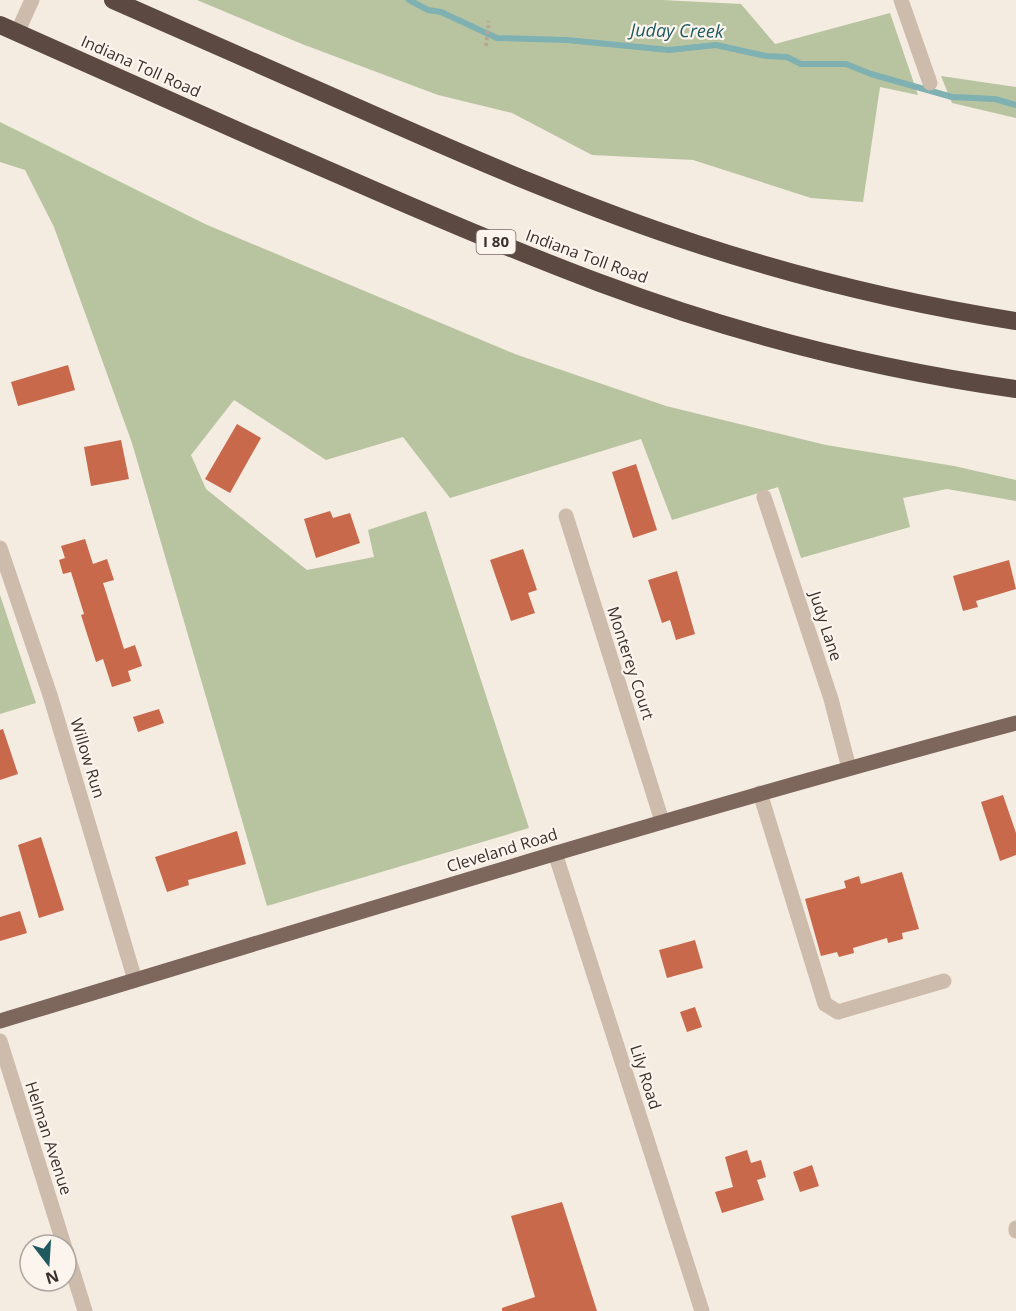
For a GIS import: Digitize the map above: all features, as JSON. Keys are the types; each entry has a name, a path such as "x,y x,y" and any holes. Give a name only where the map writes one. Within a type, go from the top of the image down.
{"highway":[{"path":"113,0 492,167 605,212 697,244 810,278 946,310 1016,321"},
{"name":"Indiana Toll Road","path":"0,25 483,237 602,283 683,311 830,354 889,368 1016,389"}],"main road":[{"name":"Cleveland Road","path":"0,1020 662,821 1016,723"}],"street":[{"path":"17,33 32,0"},
{"path":"901,0 930,83"},
{"name":"Judy Lane","path":"764,497 820,666 849,768"},
{"name":"Monterey Court","path":"566,516 662,821"},
{"name":"Willow Run","path":"0,548 50,695 135,980"},
{"path":"760,793 825,1004 838,1012 944,981"},
{"name":"Lily Road","path":"555,853 702,1311"},
{"name":"Helman Avenue","path":"0,1041 60,1233"},
{"path":"78,1289 85,1311"}],"path":[{"path":"486,46 489,21"}],"green space":[{"path":"197,0 662,0 741,4 775,44 890,13 918,95 880,87 863,202 811,198 693,160 592,155 512,113 438,95 302,44"},
{"path":"941,76 1016,87 1016,118 952,103"},
{"path":"0,122 205,224 515,354 666,406 826,445 954,466 1016,480 1016,501 947,489 903,498 910,527 801,558 778,487 672,520 641,439 450,498 403,437 326,460 234,400 191,455 206,489 307,570 374,557 368,530 426,511 529,828 267,906 132,443 54,227 25,170 0,162"},
{"path":"0,595 36,703 0,714"}],"building":[{"path":"68,365 75,390 18,406 11,382"},
{"path":"237,424 261,438 230,493 205,479"},
{"path":"121,440 129,479 91,486 84,447"},
{"path":"636,464 657,530 633,538 612,472"},
{"path":"330,511 333,518 350,513 360,543 316,558 304,519"},
{"path":"85,539 93,564 107,559 114,580 103,583 124,649 135,645 142,666 128,671 131,681 112,687 103,659 96,662 81,615 84,614 71,572 63,574 59,560 65,558 61,546"},
{"path":"523,549 537,590 528,593 535,613 511,621 490,560"},
{"path":"1009,560 1016,589 976,601 978,607 963,611 953,576"},
{"path":"677,571 695,634 676,640 670,620 662,623 648,580"},
{"path":"159,709 164,723 138,732 133,717"},
{"path":"3,729 18,774 0,780 0,730"},
{"path":"1003,795 1016,833 1016,855 1000,861 981,802"},
{"path":"237,831 246,864 188,880 189,885 167,892 155,857"},
{"path":"41,837 64,910 39,918 18,845"},
{"path":"902,872 919,929 902,933 903,939 888,943 887,938 853,948 854,953 839,957 837,952 821,956 805,899 846,888 844,881 859,876 861,884"},
{"path":"20,911 27,933 0,941 0,917"},
{"path":"695,940 703,968 667,978 659,950"},
{"path":"695,1007 702,1027 687,1032 680,1012"},
{"path":"747,1150 751,1163 761,1160 766,1177 757,1180 764,1200 722,1213 715,1192 733,1187 725,1157"},
{"path":"812,1165 819,1186 800,1192 793,1172"},
{"path":"562,1202 597,1311 502,1311 502,1308 535,1297 511,1216"}],"waterway":[{"name":"Juday Creek","path":"409,0 497,38 567,40 669,50 716,45 766,56 787,57 801,64 846,64 871,74 952,97 995,99 1016,105"}]}
